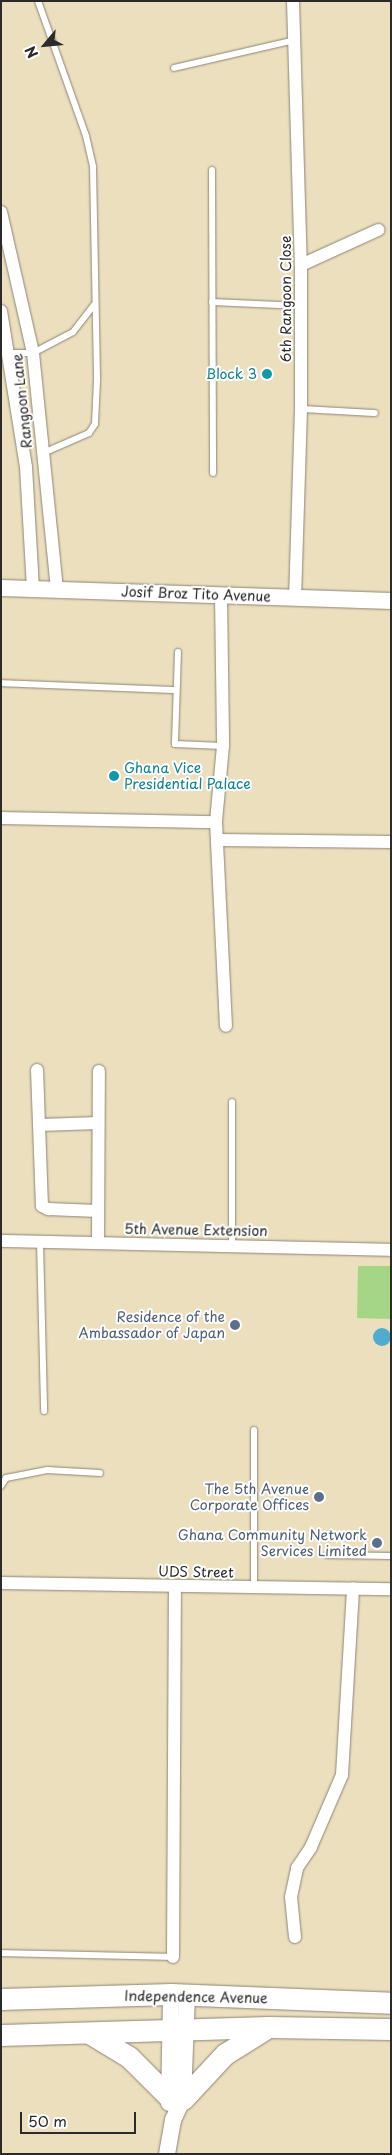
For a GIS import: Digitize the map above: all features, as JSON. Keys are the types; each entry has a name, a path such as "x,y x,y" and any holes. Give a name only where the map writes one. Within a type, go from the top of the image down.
{"highway":[{"name":"Independence Avenue","path":"1,1998 179,1994 391,2003"},
{"name":"Independence Avenue","path":"1,2035 91,2034 268,2027 391,2029"},
{"path":"91,2034 129,2057 175,2098 225,2054 268,2027"}],"street":[{"name":"6th Rangoon Close","path":"293,1 301,265 301,409 295,597"},
{"name":"Rangoon Lane","path":"1,212 33,353 57,589"},
{"path":"301,265 378,230"},
{"name":"Rangoon Lane","path":"1,311 5,353 26,467 33,588"},
{"name":"Josif Broz Tito Avenue","path":"1,588 391,601"},
{"path":"221,595 223,746 216,822 226,1026"},
{"path":"1,818 216,822"},
{"path":"218,840 391,842"},
{"path":"37,1070 42,1206 48,1209 98,1210"},
{"path":"98,1243 99,1071"},
{"path":"40,1125 98,1123"},
{"name":"5th Avenue Extension","path":"1,1241 391,1250"},
{"name":"UDS Street","path":"1,1583 391,1589"},
{"path":"174,1958 175,1587"},
{"path":"295,1937 291,1897 297,1868 311,1846 342,1775 354,1588"},
{"path":"167,2154 175,2098 179,1994"}],"lane":[{"path":"38,1 86,136 93,167 94,305 97,380 94,424 89,433 43,453"},
{"path":"174,68 295,40"},
{"path":"212,170 213,473"},
{"path":"212,302 301,306"},
{"path":"5,353 33,353 72,332 94,305"},
{"path":"301,409 375,413"},
{"path":"178,652 175,744 223,746"},
{"path":"1,683 176,690"},
{"path":"232,1102 232,1246"},
{"path":"40,1242 44,1411"},
{"path":"254,1430 254,1588"},
{"path":"1,1486 6,1478 47,1470 100,1473"},
{"path":"327,1555 391,1556"},
{"path":"1,1953 174,1958"}],"green space":[{"path":"358,1266 391,1266 391,1319 357,1318"}],"water":[{"path":"378,1328 386,1328 391,1333 389,1344 378,1346 373,1341 373,1333"}],"place":[{"name":"Block 3","path":"267,374"},
{"name":"Ghana Vice Presidential Palace","path":"114,776"},
{"name":"Residence of the Ambassador of Japan","path":"235,1325"},
{"name":"The 5th Avenue Corporate Offices","path":"319,1497"},
{"name":"Ghana Community Network Services Limited","path":"377,1543"}]}
